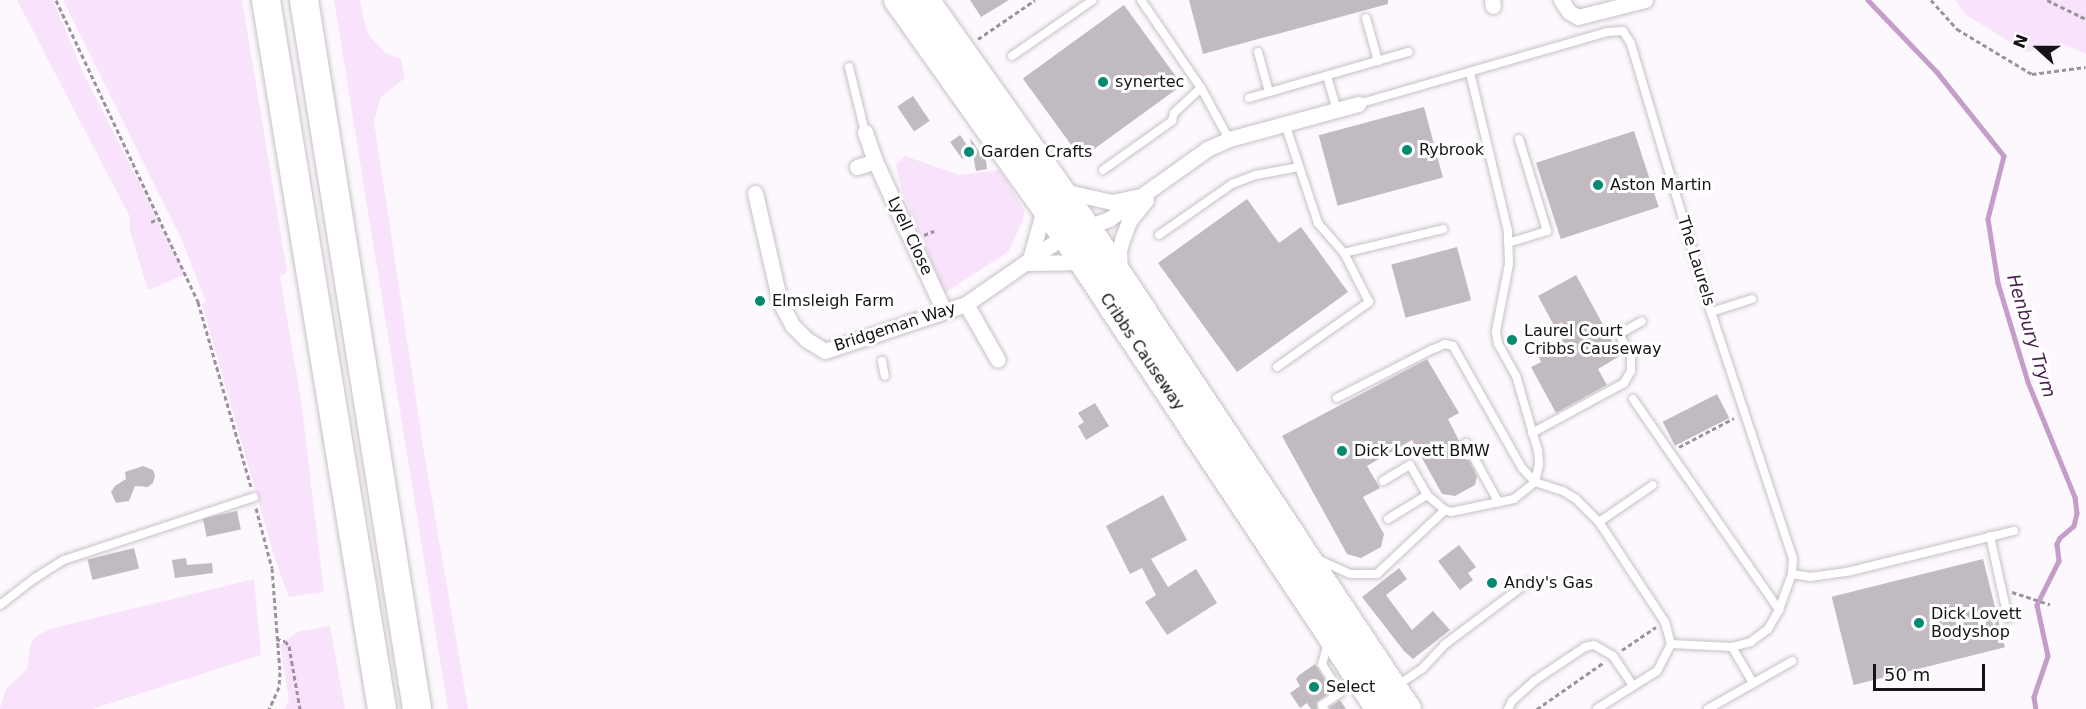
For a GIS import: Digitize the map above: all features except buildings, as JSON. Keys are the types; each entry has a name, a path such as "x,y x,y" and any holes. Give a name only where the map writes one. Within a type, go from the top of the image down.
{"highway":[{"path":"266,0 382,709"},
{"path":"304,0 417,709"}],"main road":[{"name":"Cribbs Causeway","path":"897,0 1076,232 1121,279 1408,709"},
{"name":"Cribbs Causeway","path":"926,0 963,51 1052,200"},
{"name":"Cribbs Causeway","path":"1076,232 1082,262 1379,709"}],"street":[{"path":"1561,0 1569,12 1578,17 1645,0"},
{"name":"The Laurels","path":"1076,232 1108,219 1155,188 1207,149 1229,139 1358,104"},
{"name":"Lyell Close","path":"865,132 875,161 945,311"},
{"path":"857,167 875,161"},
{"name":"The Laurels","path":"1052,200 1112,202 1134,198 1155,188"},
{"name":"The Laurels","path":"1121,279 1119,250 1123,237 1129,221 1155,188"},
{"name":"Bridgeman Way","path":"755,193 780,302 792,325 807,340 825,351 876,339 966,304 1076,232"},
{"path":"1052,200 1029,263 1082,262"},
{"name":"Bridgeman Way","path":"966,304 998,360"}],"lane":[{"path":"1012,56 1093,0"},
{"path":"1141,0 1201,88 1229,139"},
{"path":"1366,18 1378,61"},
{"name":"The Laurels","path":"1358,104 1608,32 1623,31 1630,44 1712,312 1790,543 1793,559 1792,574"},
{"path":"1258,52 1269,92"},
{"path":"1249,98 1408,52"},
{"name":"Lyell Close","path":"849,68 865,132"},
{"path":"1383,481 1410,465 1427,495 1450,512 1514,499 1535,482 1539,464 1516,376 1498,344 1496,331 1504,297 1508,231 1470,73"},
{"path":"1327,75 1337,110"},
{"path":"1103,170 1172,121 1174,113 1201,88"},
{"path":"1277,367 1369,302 1344,253 1318,223 1285,124"},
{"path":"1508,243 1547,231 1519,139"},
{"path":"1159,235 1232,184 1256,175 1299,167"},
{"path":"1344,253 1443,229"},
{"path":"1712,312 1752,299"},
{"path":"1532,433 1624,383 1631,371 1631,355 1618,334 1642,321"},
{"path":"1337,398 1385,372 1449,343 1453,346 1522,468 1535,482 1563,491 1576,499 1599,522 1665,622 1671,645 1657,671 1597,709"},
{"path":"882,361 885,376"},
{"path":"1634,399 1779,610"},
{"path":"1466,443 1499,503"},
{"path":"1599,522 1653,484"},
{"path":"1388,519 1427,495"},
{"path":"0,605 35,578 64,560 254,497"},
{"path":"1304,554 1350,574 1377,574 1445,510"},
{"path":"1671,645 1732,647 1751,642 1768,629 1779,610 1792,574 1810,577 1847,572 2014,531"},
{"path":"1990,536 2008,618"},
{"path":"1394,687 1422,669 1444,645 1528,582"},
{"path":"1324,709 1322,705 1340,693 1322,664 1330,637"},
{"path":"1508,709 1512,701 1534,681 1585,647 1594,645 1613,656 1633,686"},
{"path":"1732,647 1753,683"},
{"path":"1708,709 1792,660"}],"path":[{"path":"56,0 198,302 272,568 280,679 269,709"},
{"path":"963,51 1035,0"},
{"path":"1932,0 1957,29 2032,74 2086,67"},
{"path":"2047,0 2086,19"},
{"path":"151,222 160,218"},
{"path":"1671,452 1746,411"},
{"path":"2030,599 2049,604"},
{"path":"1537,709 1665,622"},
{"path":"276,639 285,641 289,646 300,709"}],"shaded area":[{"path":"17,0 53,0 84,75 186,274 148,290 130,231 130,217"},
{"path":"63,0 242,0 287,272 280,277 301,400 324,592 289,597 275,559 202,304 206,302 182,240"},
{"path":"334,0 360,0 365,26 371,38 385,53 401,59 405,78 381,97 374,122 424,452 468,709 448,709"},
{"path":"1955,0 2086,0 2086,54 2061,43 2025,52 1965,14"},
{"path":"905,156 959,175 1000,170 1024,210 1023,220 1009,251 945,293 902,191 896,165"},
{"path":"254,579 261,655 92,709 0,709 6,689 27,669 31,643 36,637 50,629"},
{"path":"330,626 345,709 284,709 289,700 280,645 297,632"}],"waterway":[{"name":"Henbury Trym","path":"1868,0 1937,72 2004,156 1988,219 1998,283 2028,382 2075,497 2077,513 2074,526 2060,538 2057,544 2059,561 2037,605 2048,656 2034,697 2036,709"}],"place":[{"name":"synertec","path":"1103,82"},
{"name":"Rybrook","path":"1407,150"},
{"name":"Garden Crafts","path":"969,152"},
{"name":"Aston Martin","path":"1598,185"},
{"name":"Elmsleigh Farm","path":"760,301"},
{"name":"Laurel Court Cribbs Causeway","path":"1512,340"},
{"name":"Dick Lovett BMW","path":"1342,451"},
{"name":"Andy's Gas","path":"1492,583"},
{"name":"Dick Lovett Bodyshop","path":"1919,623"},
{"name":"Select","path":"1314,687"}]}
